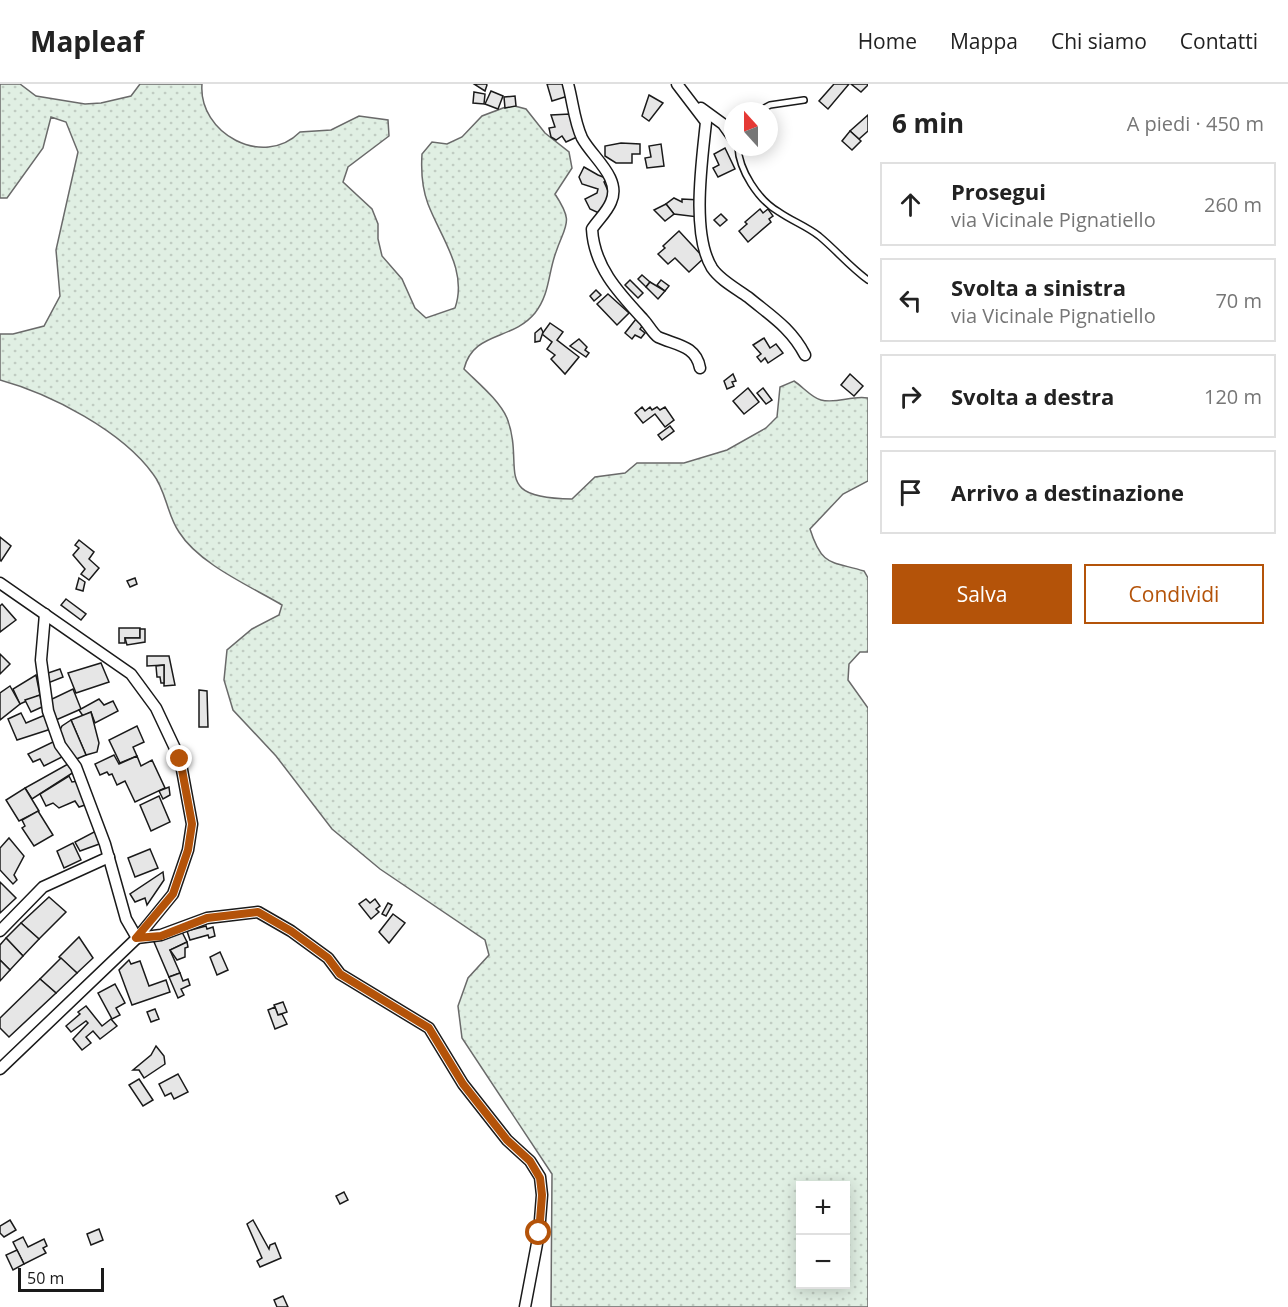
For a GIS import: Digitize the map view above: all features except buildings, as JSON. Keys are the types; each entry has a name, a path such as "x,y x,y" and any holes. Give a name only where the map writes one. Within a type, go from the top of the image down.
{"street":[{"path":"568,84 574,118 582,138 608,174 612,186 612,202 592,229 608,280 657,337 670,339 687,348 698,359 700,368"},
{"path":"677,84 706,122 701,228 708,260 718,275 783,323 797,339 805,355"},
{"path":"693,103 724,125"},
{"path":"0,583 131,674 156,708 180,759 192,824 188,850 173,894 136,938 0,1069"},
{"path":"45,614 41,660 48,711 60,744 76,767 109,857 126,919 136,938"},
{"path":"0,931 43,887 109,857"},
{"path":"136,938 161,936 207,918 258,912 328,958 340,974 429,1028 463,1084 507,1140 530,1161 540,1178 542,1195 539,1233 525,1307"}],"lane":[{"path":"778,104 804,100"},
{"path":"738,156 738,160 760,196 777,212 797,220 818,236 868,280"}],"green space":[{"path":"0,84 20,84 36,96 85,104 131,96 140,84 202,84 204,102 210,117 221,130 236,140 252,146 269,147 285,143 300,132 331,130 359,116 388,120 389,136 348,167 343,182 372,209 378,224 378,239 382,256 402,279 415,308 426,318 455,308 458,281 451,255 426,198 422,179 422,154 432,142 447,144 462,137 482,116 511,105 526,109 545,133 569,152 572,168 555,194 565,211 566,223 540,306 526,322 476,348 464,369 494,398 507,418 512,436 516,477 520,486 530,493 546,497 572,499 595,477 625,473 637,463 684,463 727,450 766,428 777,417 780,387 794,381 821,400 868,398 868,481 843,494 810,529 814,541 824,556 836,563 864,571 868,578 868,652 860,652 849,664 848,680 868,708 868,1307 551,1307 552,1174 462,1038 458,1006 468,978 489,955 485,940 380,869 332,829 276,756 233,710 224,680 227,650 252,629 279,615 282,605 212,564 188,544 175,525 157,480 140,458 123,443 84,416 63,405 0,380 0,334 13,334 44,326 60,296 56,250 78,152 66,122 51,117 43,148 7,198 0,198"}],"route":[{"path":"180,759 188,790 192,824 188,850 173,894 136,938 161,936 207,918 258,912 291,931 328,958 340,974 429,1028 436,1036 463,1084 507,1140 530,1161 540,1178 542,1195 539,1233"}]}
